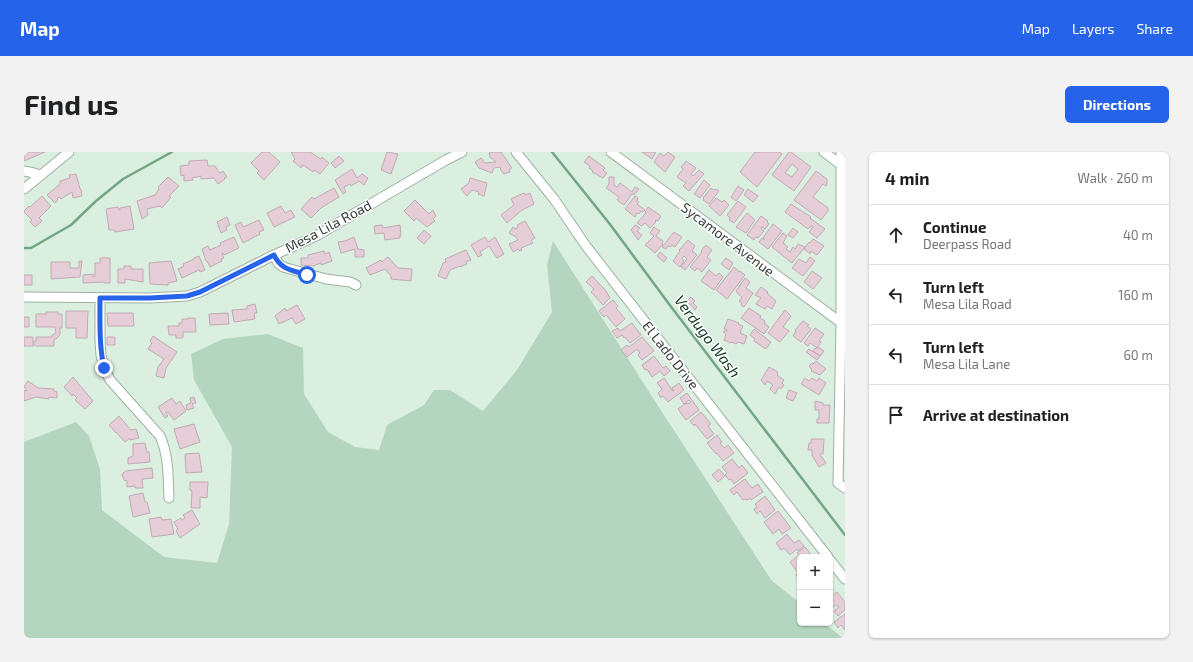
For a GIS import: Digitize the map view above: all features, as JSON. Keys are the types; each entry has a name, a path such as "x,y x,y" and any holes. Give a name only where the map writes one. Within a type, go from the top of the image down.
{"street":[{"path":"24,189 69,152"},
{"name":"Mesa Lila Road","path":"24,297 150,298 187,296 200,292 316,236 462,152"},
{"name":"El Lado Drive","path":"516,152 554,199 586,246 826,554"},
{"name":"Sycamore Avenue","path":"611,152 843,325"},
{"path":"824,152 843,167"},
{"path":"841,485 843,325 842,152"},
{"path":"24,171 40,175"},
{"path":"274,255 278,263 283,267 326,279 350,282 356,285"},
{"path":"100,298 100,341 101,356 104,368 110,380 160,436 165,447 168,465 169,498"},
{"path":"833,564 845,579"}],"green space":[{"path":"553,241 772,581 797,601 797,626 828,626 843,638 24,638 24,442 76,422 89,436 100,469 102,510 164,557 217,563 229,524 232,447 194,380 191,354 223,339 268,334 303,348 304,394 328,432 355,447 379,450 387,425 424,405 434,390 450,390 483,411 517,370 552,312 547,265"}],"building":[{"path":"24,152 45,152 24,161"},
{"path":"262,152 269,152 280,162 264,180 257,173 259,171 251,163"},
{"path":"291,152 310,152 321,159 322,157 329,163 320,174 314,170 313,172 303,165 301,168 293,161 295,159"},
{"path":"387,152 398,154 391,174 381,170"},
{"path":"501,152 512,168 509,170 510,172 504,174 499,167 494,168 492,173 479,168 475,162 481,158 485,163 496,162 490,157 489,153"},
{"path":"642,152 656,152 652,159"},
{"path":"668,152 675,157 665,172 654,162 660,153 664,156"},
{"path":"755,152 779,152 782,154 757,187 740,172"},
{"path":"789,152 811,167 794,191 772,175","holes":["792,164 798,169 792,177 785,173"]},
{"path":"339,156 344,161 335,168 331,163"},
{"path":"589,156 605,168 603,170 607,173 603,178 592,172 593,171 589,168 590,166 584,162"},
{"path":"207,160 208,166 215,166 220,173 223,171 227,177 218,184 214,178 201,179 201,176 192,178 193,180 184,181 184,175 181,176 180,166 189,165 189,161"},
{"path":"686,161 696,168 691,174 693,176 699,170 704,174 689,191 683,186 686,183 677,177 683,169 681,167"},
{"path":"352,169 357,178 362,174 368,178 364,185 359,181 351,186 350,184 344,187 346,192 343,194 335,180"},
{"path":"816,171 827,179 827,185 826,186 823,184 813,197 828,208 828,211 821,220 794,200"},
{"path":"76,174 82,196 73,198 72,192 61,199 59,197 55,203 47,195 60,184 60,181 70,178 69,175"},
{"path":"168,177 179,186 169,196 171,197 162,208 160,206 147,209 148,215 142,219 137,201 155,195 159,189 158,187"},
{"path":"609,177 614,177 614,185 617,187 620,183 632,192 635,187 639,189 634,195 632,194 624,205 617,200 619,197 606,188 609,184"},
{"path":"470,178 487,183 484,196 478,194 479,192 472,190 467,196 461,189 469,183"},
{"path":"704,180 710,185 700,198 694,194"},
{"path":"738,186 744,190 736,201 731,197"},
{"path":"334,188 339,197 321,208 311,218 301,209 312,197 314,199"},
{"path":"711,188 719,191 709,204 703,200 703,198"},
{"path":"748,189 758,196 753,202 744,195"},
{"path":"524,193 525,195 530,193 534,204 522,210 507,223 501,215 514,205 511,199"},
{"path":"42,196 51,206 39,218 42,221 35,227 30,222 32,220 24,211"},
{"path":"635,196 638,198 637,201 639,202 637,204 645,210 643,212 641,211 639,214 637,213 635,217 625,209"},
{"path":"716,198 722,202 724,200 729,205 720,216 709,206"},
{"path":"415,200 429,214 433,210 436,216 433,219 435,221 427,227 416,218 414,221 404,211"},
{"path":"738,201 746,207 734,223 729,220 730,218 727,215"},
{"path":"791,204 811,217 810,218 825,229 817,238 809,232 813,227 811,226 808,229 785,212"},
{"path":"130,206 134,229 115,232 114,230 109,230 106,209 118,207 120,210 120,208"},
{"path":"281,206 285,213 291,210 295,217 274,227 267,213"},
{"path":"648,207 661,216 650,228 645,223 642,226 637,223 646,213"},
{"path":"747,213 755,220 746,233 736,227"},
{"path":"761,216 768,221 767,222 769,224 765,229 762,227 761,229 764,231 754,240 747,235"},
{"path":"227,217 230,225 226,227 227,230 221,233 217,222"},
{"path":"259,220 264,230 259,232 260,234 243,243 235,225 241,222 243,227"},
{"path":"525,221 535,238 531,240 533,243 521,248 522,250 520,251 518,249 513,252 509,244 518,240 509,233 513,227 516,229 518,226 517,225"},
{"path":"773,224 782,231 768,249 759,242 762,238 764,240 765,239 763,238"},
{"path":"382,225 383,228 400,225 400,238 385,240 384,233 375,234 374,226"},
{"path":"635,225 640,228 637,231 642,235 638,240 631,230"},
{"path":"654,227 660,231 656,236 663,241 663,244 655,253 645,245 654,236 650,233"},
{"path":"793,228 798,232 793,238 788,235"},
{"path":"424,230 431,236 424,244 417,238"},
{"path":"674,232 682,237 675,247 672,245 670,247 668,246 666,249 662,247"},
{"path":"783,233 787,236 783,243 788,247 786,249 790,252 793,247 795,249 798,244 805,247 792,263 772,247"},
{"path":"234,237 239,248 224,255 223,253 224,258 221,259 222,261 210,267 206,261 202,249 208,246 210,250 221,245 220,243"},
{"path":"354,237 358,249 364,250 364,257 355,257 355,249 341,253 338,242"},
{"path":"485,237 488,242 495,237 504,254 497,258 489,246 480,252 482,255 478,257 471,245"},
{"path":"813,239 824,246 817,255 811,251 810,254 804,249"},
{"path":"688,240 695,246 692,251 697,255 685,270 681,267 687,259 684,256 682,258 684,261 680,267 673,261 680,251 679,250"},
{"path":"706,245 712,250 707,257 711,260 702,272 697,268 695,271 690,267"},
{"path":"466,250 471,260 466,262 467,264 450,270 446,279 438,276 443,263 446,262 445,259"},
{"path":"324,251 325,254 329,252 332,261 321,265 321,263 313,266 301,265 301,258 308,258 308,255"},
{"path":"660,252 667,258 664,262 657,256"},
{"path":"199,256 205,270 200,272 199,270 182,278 178,269 184,266 183,264"},
{"path":"388,257 398,268 412,269 411,281 391,279 391,276 385,269 370,275 366,268 381,260 382,262"},
{"path":"810,257 815,261 803,276 792,268 799,259 806,263"},
{"path":"100,258 110,258 110,283 83,283 83,275 93,274 93,277 95,276 95,263 100,263"},
{"path":"726,258 733,263 729,270 721,264"},
{"path":"79,261 82,261 80,277 51,279 51,262 70,262 70,268 79,268"},
{"path":"171,261 177,281 168,283 168,285 150,284 149,263"},
{"path":"124,266 131,266 131,269 143,269 143,282 125,279 125,283 118,283 118,269 124,269"},
{"path":"734,267 745,275 727,299 716,290"},
{"path":"709,270 716,276 719,273 723,277 714,290 701,281"},
{"path":"812,271 822,278 813,289 804,282"},
{"path":"24,275 32,275 32,285 24,285"},
{"path":"592,276 606,291 610,298 603,305 591,292 594,289 586,282"},
{"path":"745,278 750,282 746,288 753,293 744,307 739,301 742,297 736,291"},
{"path":"761,287 776,301 772,309 767,306 765,309 756,304 761,298 755,295"},
{"path":"691,297 695,301 693,303 697,307 695,310 687,301"},
{"path":"613,300 618,306 616,308 625,319 616,327 606,315 604,317 599,311"},
{"path":"255,304 257,313 254,313 255,319 234,322 232,310 247,309 247,306"},
{"path":"297,305 305,319 296,324 292,318 279,324 275,316 285,308 286,311"},
{"path":"749,308 761,316 760,318 765,321 764,323 769,327 764,334 741,318"},
{"path":"785,310 791,316 783,327 789,331 780,342 768,333"},
{"path":"66,311 88,311 87,338 76,338 76,328 66,328"},
{"path":"46,312 58,312 58,314 62,314 62,328 60,328 60,335 54,339 54,346 36,346 34,345 34,341 36,341 36,337 52,337 52,335 56,333 55,327 36,327 36,314 46,314"},
{"path":"107,313 133,313 134,326 108,326"},
{"path":"228,313 229,324 210,325 209,314"},
{"path":"24,317 29,317 29,327 24,327"},
{"path":"195,318 196,332 183,332 183,338 176,338 176,335 169,335 168,326 179,326 179,323 182,323 182,319"},
{"path":"728,319 743,326 740,333 747,336 744,344 738,342 736,344 731,343 724,340 726,334 723,332 727,331 724,329"},
{"path":"803,321 809,325 807,326 811,329 801,342 793,336 796,331 795,330"},
{"path":"632,323 641,335 630,343 622,335 617,338 612,331 618,328 620,331"},
{"path":"815,328 824,334 819,341 821,342 817,348 810,343 808,346 804,343"},
{"path":"754,329 771,342 766,349 754,341 755,339 750,335"},
{"path":"153,336 177,352 166,368 164,378 156,376 158,367 164,359 148,349 152,343 150,341"},
{"path":"24,337 33,337 33,346 24,346"},
{"path":"107,337 115,337 115,345 107,345"},
{"path":"642,337 654,351 642,360 638,355 640,353 637,349 627,357 621,350 627,345 629,347"},
{"path":"818,347 824,351 820,356 813,351"},
{"path":"809,349 820,356 817,360 806,352"},
{"path":"654,356 663,368 666,366 670,371 664,376 660,371 652,377 647,369 645,370 642,365"},
{"path":"816,361 826,369 820,375 811,371 812,370 809,366"},
{"path":"769,367 778,372 777,375 784,380 782,383 784,385 781,389 779,387 775,394 770,389 773,385 767,381 765,385 761,380"},
{"path":"73,377 93,401 85,409 75,400 77,398 73,394 72,396 64,387"},
{"path":"664,378 673,391 672,388 679,383 684,390 668,402 663,396 661,398 658,393 662,389 657,383"},
{"path":"805,378 809,381 812,378 817,381 819,378 826,383 819,395 801,384"},
{"path":"28,381 38,388 54,389 54,391 57,392 57,398 49,397 49,399 36,397 24,401 24,391 27,390 24,387"},
{"path":"789,390 797,393 793,401 786,398"},
{"path":"687,393 699,410 686,420 678,409 686,403 691,402 689,400 684,404 680,398"},
{"path":"194,397 196,403 192,404 194,408 187,410 186,405 191,403 190,398"},
{"path":"172,398 176,404 180,401 186,411 174,420 168,412 166,413 168,416 165,418 158,407"},
{"path":"815,401 823,403 823,405 830,405 829,423 817,423 817,419 819,419 819,410 815,410"},
{"path":"701,412 711,424 708,426 714,434 707,439 695,424 694,426 690,421"},
{"path":"119,416 131,430 136,429 139,438 130,440 130,438 125,442 116,433 109,425"},
{"path":"194,424 200,442 180,449 174,429"},
{"path":"717,435 724,448 728,445 734,453 723,461 707,443"},
{"path":"811,439 824,439 823,454 820,455 826,463 819,467 812,455 812,450 808,450"},
{"path":"145,443 147,452 149,452 150,462 128,464 128,458 133,456 133,444"},
{"path":"199,453 202,472 186,473 185,454"},
{"path":"732,459 739,468 742,465 748,473 734,484 731,479 729,480 725,475 727,473 722,467"},
{"path":"152,468 153,478 142,479 143,488 135,488 135,486 127,487 127,481 124,480 122,475 123,473 126,471"},
{"path":"719,469 725,476 718,482 712,475"},
{"path":"745,479 752,488 758,484 763,492 751,500 750,498 748,500 743,500 737,492 734,495 730,490"},
{"path":"190,482 208,482 207,498 200,497 200,508 191,508 192,491 190,490"},
{"path":"143,493 150,513 133,517 129,496"},
{"path":"765,496 775,510 765,518 760,511 757,514 754,509 757,507 755,504"},
{"path":"192,510 200,524 180,538 176,531 178,529 174,522 181,518 182,520 185,518 183,515"},
{"path":"778,511 791,528 782,534 779,529 773,534 764,522"},
{"path":"161,517 162,520 171,519 174,534 152,537 149,519"},
{"path":"787,534 794,543 799,540 804,546 798,551 797,549 790,555 784,548 781,550 776,543"},
{"path":"805,547 810,553 798,554 797,553"},
{"path":"797,557 797,572 790,562"},
{"path":"837,592 845,602 845,610 838,616 834,611 839,607 836,605 833,607 833,595"},
{"path":"845,614 845,630 841,625 838,628 834,622"}],"waterway":[{"path":"24,248 31,248 71,225 96,201 123,179 172,152"},
{"name":"Verdugo Wash","path":"552,152 609,223 845,535"}],"route":[{"path":"104,368 101,356 100,341 100,298 187,296 200,292 274,255 278,263 283,267 307,275"}]}
